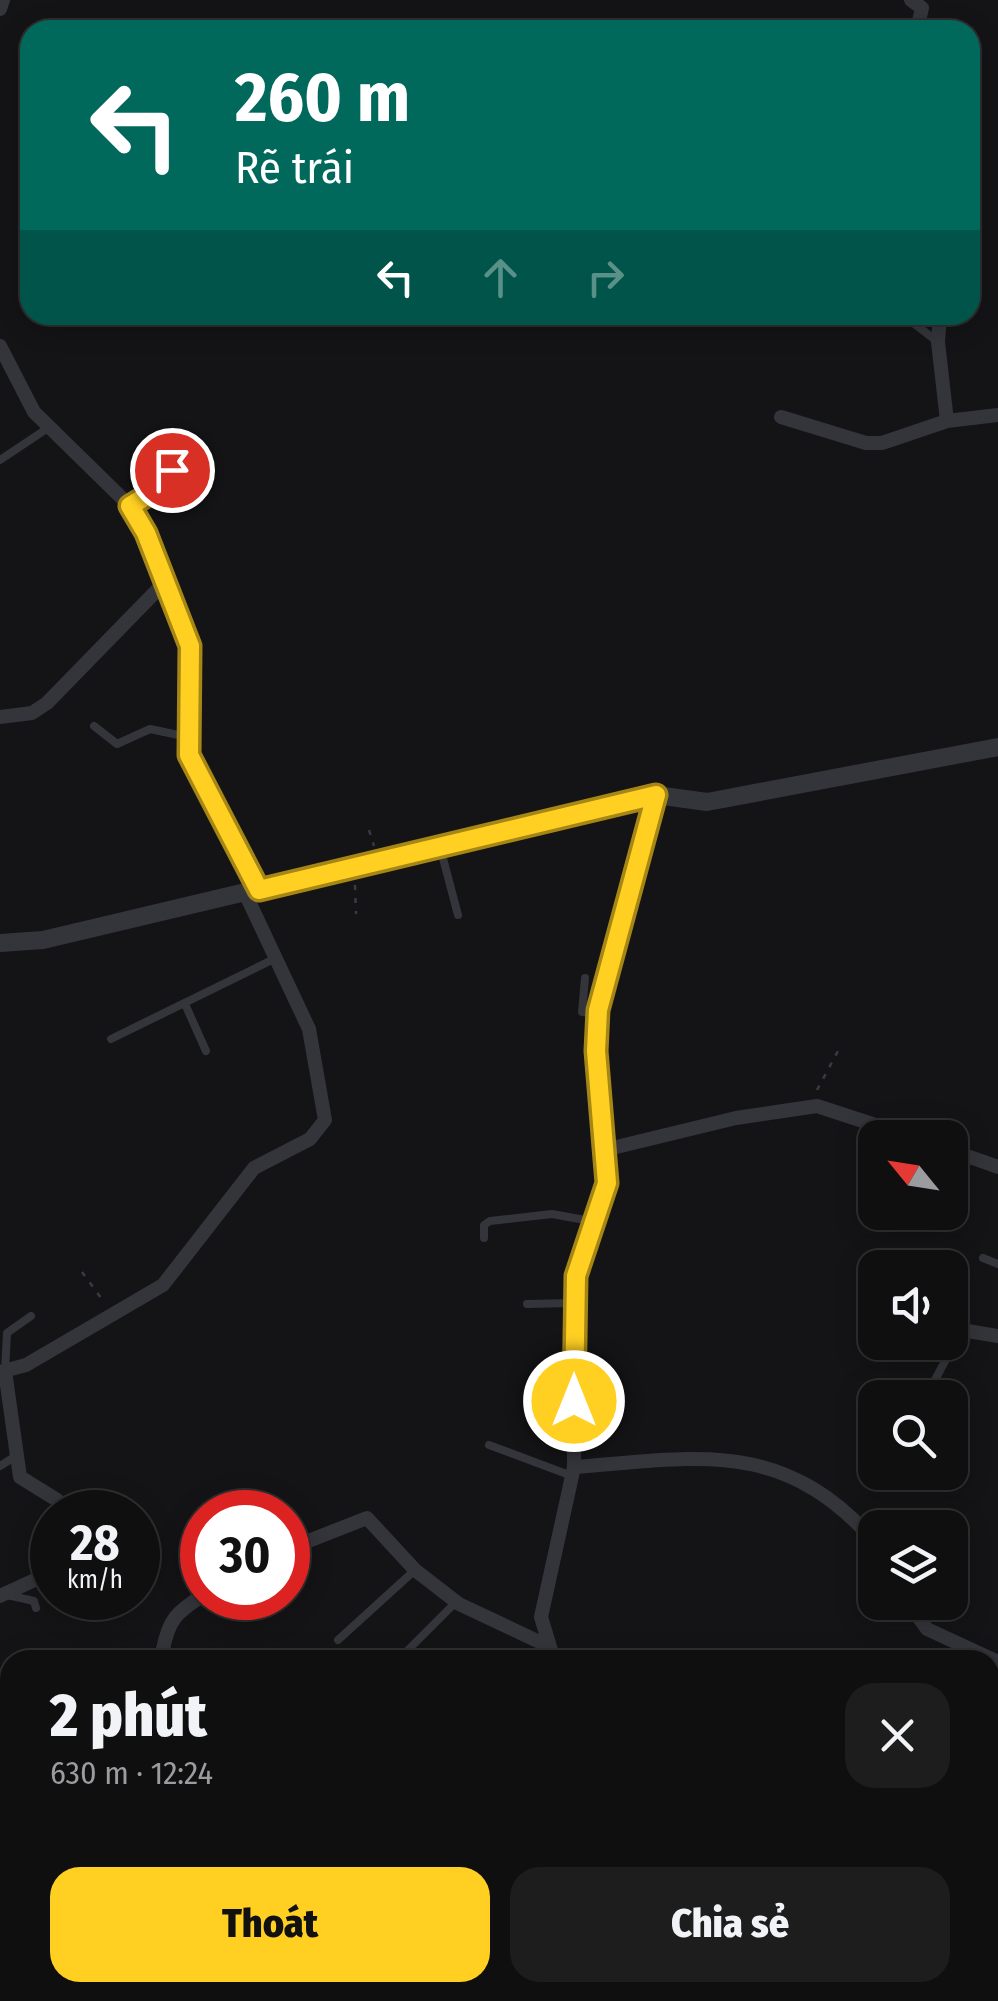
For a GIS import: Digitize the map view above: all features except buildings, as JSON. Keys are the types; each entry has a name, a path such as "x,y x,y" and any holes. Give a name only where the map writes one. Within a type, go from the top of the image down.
{"street":[{"path":"0,9 3,0"},
{"path":"912,0 922,8 919,20"},
{"path":"939,325 948,421"},
{"path":"0,346 22,394 48,428 130,506 146,533 190,646 188,737 194,770 252,892 274,960 308,1029 326,1120 310,1139 254,1168 179,1268 147,1297 26,1365 2,1371 16,1456 25,1483 38,1490"},
{"path":"781,417 866,443 904,439 948,421 998,415"},
{"path":"0,716 32,714 47,703 166,581"},
{"path":"0,942 42,940 656,795 707,802 998,748"},
{"path":"550,1650 542,1618 573,1471 574,1303 581,1259 605,1197 596,1051 598,1014 656,795"},
{"path":"604,1150 736,1118 808,1107 866,1120"},
{"path":"968,1156 998,1167"},
{"path":"968,1331 998,1336"},
{"path":"573,1471 715,1457 751,1461 822,1493 858,1523"},
{"path":"310,1540 367,1518 416,1570 456,1602 545,1650"},
{"path":"3,1595 30,1582"},
{"path":"164,1650 168,1625 180,1610"},
{"path":"921,1620 928,1629 973,1650"}],"lane":[{"path":"917,325 938,342"},
{"path":"0,460 48,428"},
{"path":"130,506 176,478 163,459"},
{"path":"94,726 117,744 150,729 188,737"},
{"path":"440,847 458,915"},
{"path":"112,1039 274,960"},
{"path":"586,978 582,1012 598,1014"},
{"path":"185,1004 206,1051"},
{"path":"484,1238 484,1225 490,1222 552,1214 596,1222"},
{"path":"983,1258 998,1264"},
{"path":"528,1304 574,1303"},
{"path":"2,1371 2,1346 7,1333 31,1316"},
{"path":"489,1444 573,1471"},
{"path":"0,1466 16,1456"},
{"path":"338,1640 416,1570"},
{"path":"3,1595 30,1600"},
{"path":"408,1650 456,1602"}],"path":[{"path":"354,868 356,914"},
{"path":"808,1107 838,1052"},
{"path":"82,1272 114,1316"}],"route":[{"path":"172,470 176,478 169,486 130,506 146,533 190,646 188,737 194,770 259,890 656,795 598,1010 596,1051 607,1183 576,1276 574,1401"}]}
